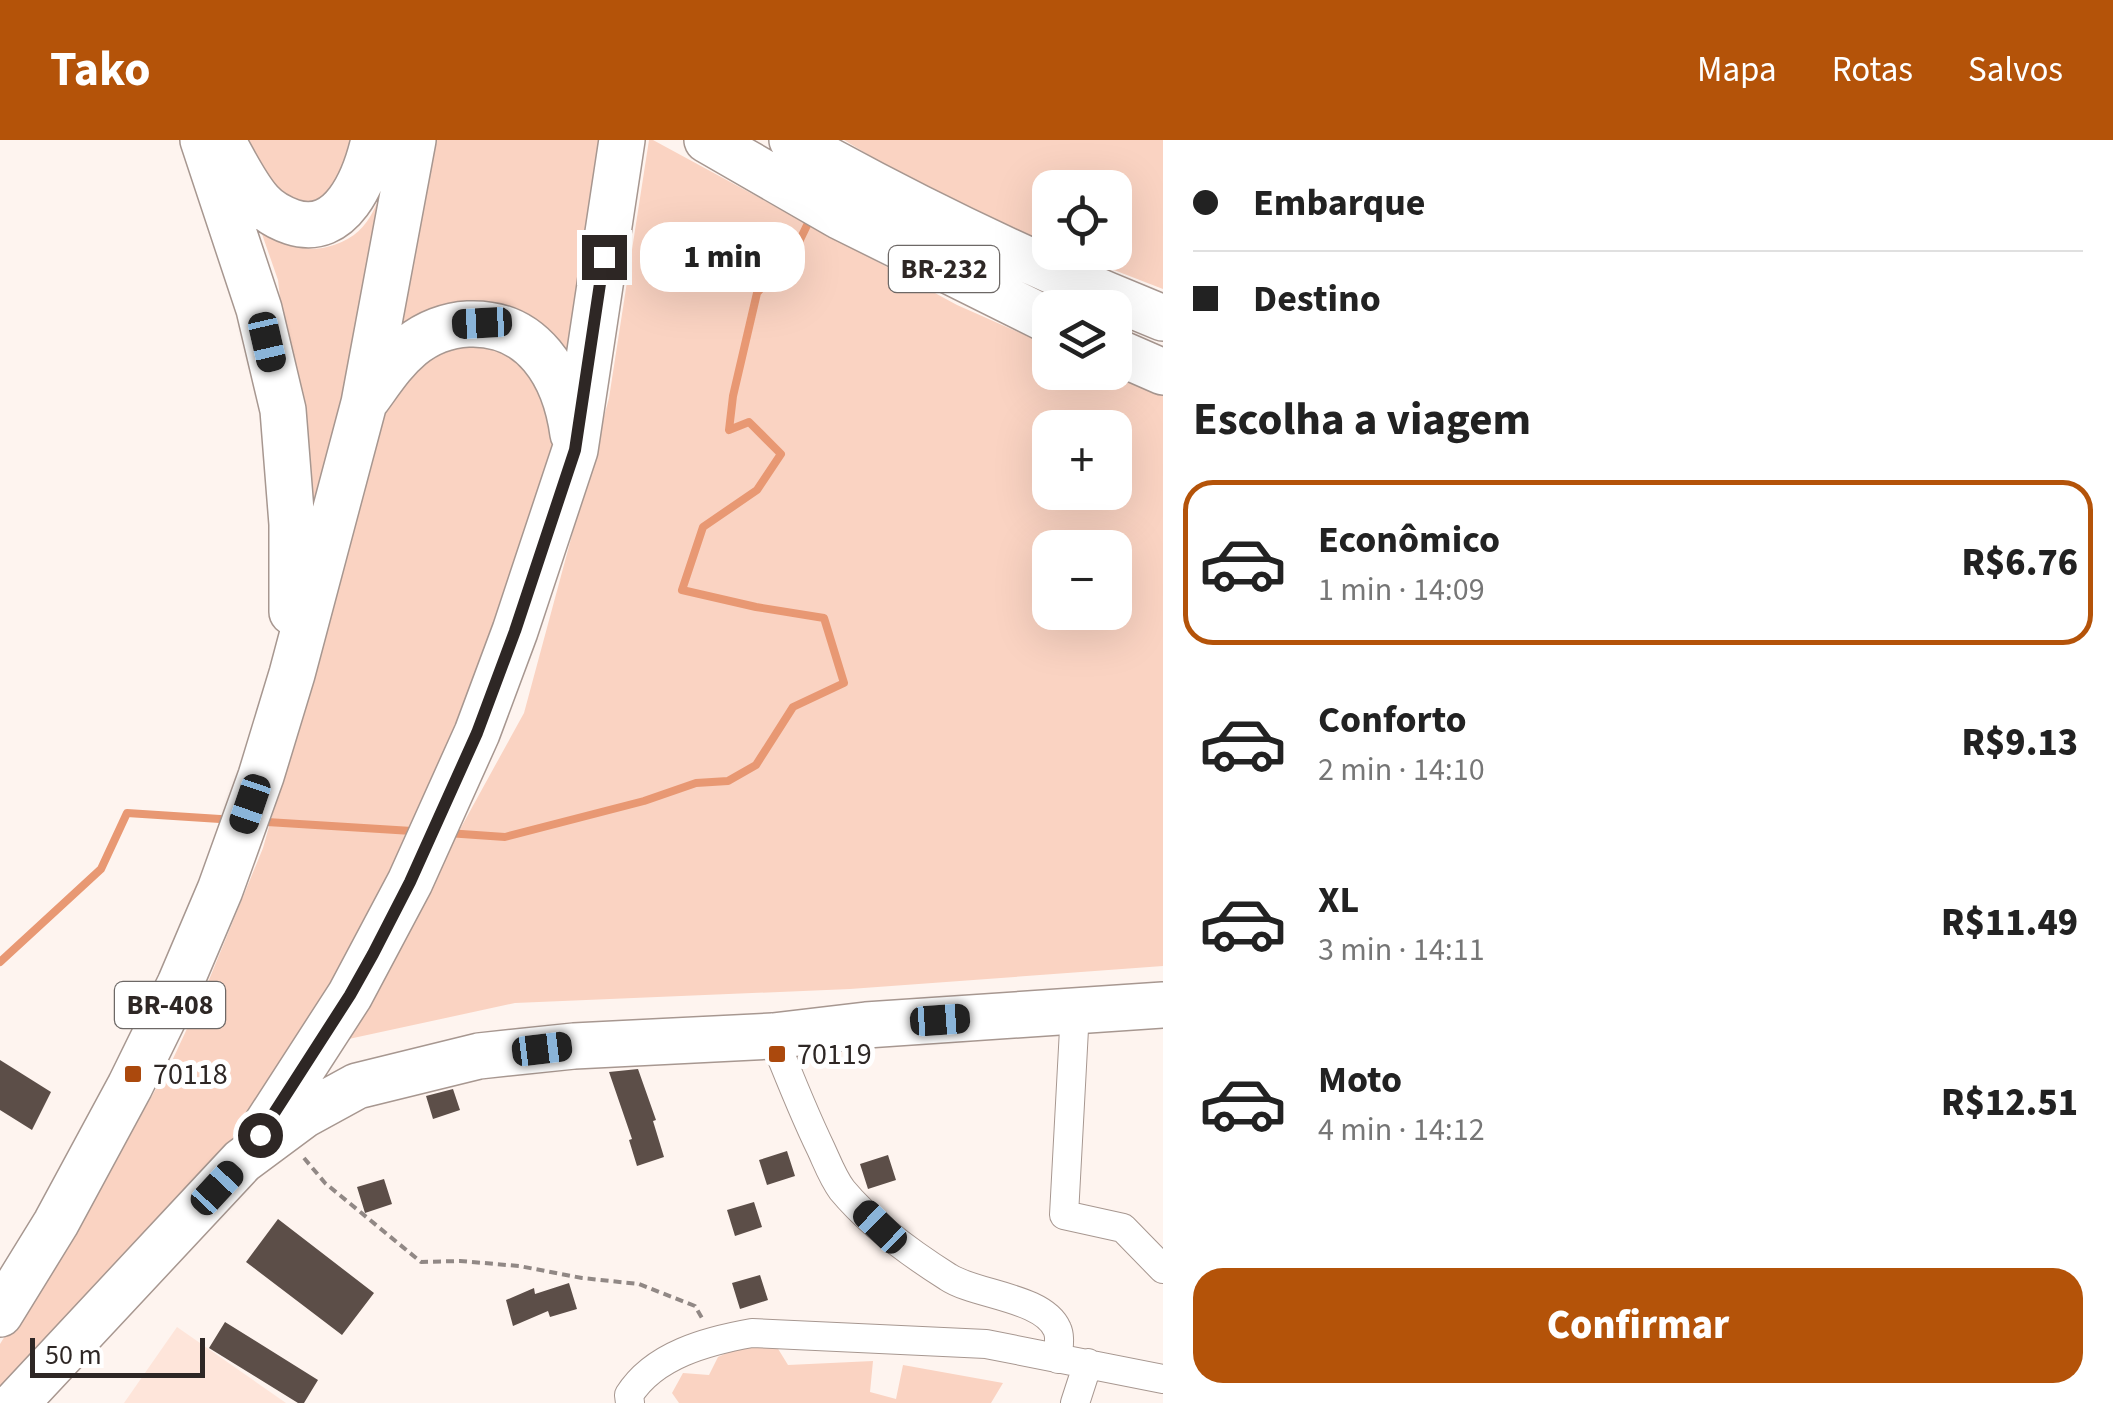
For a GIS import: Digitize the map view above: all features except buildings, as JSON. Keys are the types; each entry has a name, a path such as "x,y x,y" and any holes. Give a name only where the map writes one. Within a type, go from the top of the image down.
{"highway":[{"path":"203,140 259,308 283,410 292,524 292,674"},
{"path":"222,140 260,202 280,218 302,225 322,224 340,212 357,190 374,140"},
{"name":"BR-408","path":"0,1314 56,1222 130,1086 220,890 292,674 364,404 413,140"},
{"path":"16,1403 242,1161 350,995 418,865 483,716 575,450 622,140"},
{"name":"BR-232","path":"707,140 1163,318"},
{"name":"BR-232","path":"792,140 850,198 1032,310"},
{"path":"364,404 390,366 412,345 431,334 455,325 482,323 502,327 530,342 564,392 575,450"},
{"path":"1132,358 1163,372"},
{"path":"242,1161 304,1115 357,1086 479,1056 574,1046 772,1036 866,1024 1163,1005"}],"street":[{"path":"1074,1029 1064,1215 1123,1228 1163,1269"},
{"path":"772,1036 839,1187 909,1252 956,1283 1038,1310 1056,1326 1058,1359"},
{"path":"630,1403 629,1395 636,1382 651,1368 716,1339 752,1334 986,1344 1163,1379"},
{"path":"1075,1403 1088,1363"}],"path":[{"path":"282,1132 325,1183 421,1262 519,1266 639,1284 694,1306 716,1339"}],"shaded area":[{"path":"247,140 367,140 342,194 298,209 269,183"},
{"path":"428,140 616,140 577,389 546,335 390,350"},
{"path":"649,140 957,305 1032,338 1032,390 1132,390 1132,382 1163,396 1163,966 850,989 515,1003 344,1040 524,713 609,398"},
{"path":"844,140 1163,140 1163,289 1114,270 1132,270 1132,170 1032,170 1032,238 959,210"},
{"path":"389,166 320,540 296,436 278,280 254,211 298,247 327,247 342,242 370,217"},
{"path":"474,338 545,376 561,427 519,585 365,945 230,1145 0,1393 0,1344 172,1061 263,848 333,610 392,379 416,357"},
{"path":"177,1327 286,1403 124,1403"},
{"path":"757,1339 772,1339 788,1365 873,1361 870,1392 896,1399 903,1365 1003,1383 991,1403 679,1403 672,1393 683,1373 709,1375 718,1357"}],"waterway":[{"path":"447,833 505,837 644,801 696,783 728,781 756,765 793,707 844,683 824,618 682,590 703,527 757,490 781,454 749,422 729,430 733,396 757,293 797,246 811,217"},
{"path":"0,962 101,869 127,813 220,819"},
{"path":"267,822 412,831"}],"place":[{"name":"70119","path":"777,1054"},
{"name":"70118","path":"133,1074"}],"route":[{"path":"260,1135 373,954 477,733 575,450 604,257"}]}
